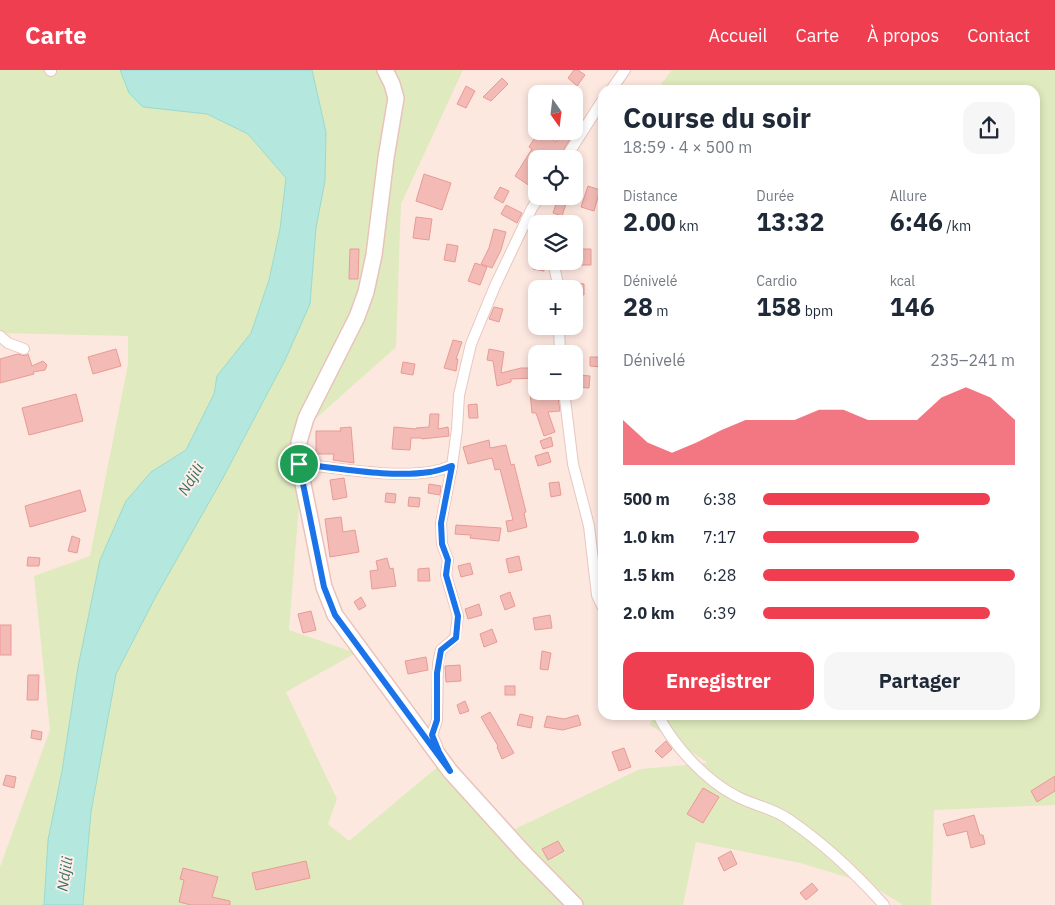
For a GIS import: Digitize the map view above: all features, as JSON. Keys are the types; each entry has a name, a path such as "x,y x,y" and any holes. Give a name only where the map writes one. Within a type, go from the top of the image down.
{"street":[{"path":"386,70 396,98 386,158 374,255 366,292 358,317 302,428 299,442 299,464 324,587 335,615 450,771 525,854 575,905"},
{"path":"614,85 625,70"},
{"path":"570,150 598,107"},
{"path":"450,771 432,735 437,720 438,663 441,650 456,638 458,616 446,575 448,560 442,544 441,523 452,466 459,395 471,344 495,286 535,205"},
{"path":"0,336 8,343 24,348"},
{"path":"565,400 573,464 589,526 598,597"},
{"path":"299,464 409,474 431,472 452,466"},
{"path":"661,720 669,736 710,780 735,796 786,817 811,836 884,905"}],"green space":[{"path":"0,70 120,70 129,93 207,114 248,134 286,178 280,229 269,280 251,333 217,376 214,394 186,450 151,472 127,501 100,560 78,667 62,771 51,826 44,905 0,905 0,867 50,730 34,576 90,556 128,364 128,336 0,333"},
{"path":"312,70 463,70 401,204 396,347 312,422 302,468 289,630 356,653 286,692 337,799 328,824 349,841 441,764 568,905 83,905 91,812 116,674 156,596 224,476 285,360 325,181 326,132"},
{"path":"672,70 1055,70 1055,805 934,810 931,905 903,905 869,884 800,863 696,842 683,905 582,905 515,829 640,769 708,763 650,725 652,720 1040,720 1040,85 661,84"}],"water":[{"name":"Ndjili","path":"120,70 312,70 326,132 325,181 316,228 310,304 285,360 224,476 156,596 116,674 91,812 83,905 44,905 48,840 62,771 78,667 100,560 126,501 151,472 186,450 214,394 217,376 251,333 269,280 280,229 286,178 248,134 207,114 143,107 129,93"}],"building":[{"path":"574,70 578,70 585,75 578,85 568,78"},
{"path":"502,78 508,84 491,101 483,97"},
{"path":"466,86 475,91 466,108 457,104"},
{"path":"533,140 553,140 556,142 557,140 570,140 563,150 531,150 529,147"},
{"path":"528,155 528,185 515,176"},
{"path":"424,174 451,183 442,210 416,201"},
{"path":"588,186 598,189 594,211 581,207"},
{"path":"500,187 509,191 503,203 494,198"},
{"path":"506,205 522,213 517,223 501,214"},
{"path":"556,205 566,205 562,215 553,213"},
{"path":"416,217 432,219 429,240 413,238"},
{"path":"494,229 506,232 501,250 492,268 481,264 489,248"},
{"path":"447,244 458,246 455,262 444,260"},
{"path":"350,249 359,249 358,279 349,279"},
{"path":"583,249 591,249 591,265 583,265"},
{"path":"475,263 487,267 480,285 468,281"},
{"path":"494,307 503,309 499,322 489,319"},
{"path":"453,340 462,342 456,359 458,359 456,371 444,368"},
{"path":"116,349 121,366 93,374 88,357"},
{"path":"489,349 504,352 501,373 528,368 528,378 511,379 511,382 497,386 493,361 487,360"},
{"path":"18,354 25,356 28,354 32,366 43,361 47,365 45,370 0,383 0,359"},
{"path":"590,357 598,357 598,367 590,366"},
{"path":"403,362 415,364 413,375 401,373"},
{"path":"583,375 590,376 589,388 583,387"},
{"path":"76,394 83,421 29,435 22,408"},
{"path":"531,400 558,400 560,411 548,412 555,432 544,436 536,413 532,413"},
{"path":"477,404 478,418 469,418 468,405"},
{"path":"430,414 439,414 438,429 448,427 449,436 422,439 411,438 410,450 392,449 394,427 416,429 429,427"},
{"path":"351,427 354,463 333,460 334,454 316,454 316,431 341,431 340,428"},
{"path":"551,437 553,446 543,449 540,441"},
{"path":"489,440 490,448 506,445 511,465 514,464 526,512 524,513 527,527 508,532 506,521 513,520 500,469 495,470 492,458 468,464 463,447"},
{"path":"548,452 551,462 538,466 535,456"},
{"path":"344,478 347,497 333,500 330,480"},
{"path":"559,482 561,495 551,497 549,483"},
{"path":"429,484 441,486 440,495 428,493"},
{"path":"80,490 86,511 30,527 25,506"},
{"path":"386,493 396,494 395,503 385,502"},
{"path":"409,497 420,498 419,507 408,506"},
{"path":"341,517 343,532 355,530 359,552 330,557 325,519"},
{"path":"456,525 501,528 499,541 470,538 471,535 455,534"},
{"path":"72,536 80,539 77,553 68,551"},
{"path":"519,556 522,570 509,573 506,559"},
{"path":"28,557 40,558 39,566 27,566"},
{"path":"387,558 390,569 393,568 396,586 372,589 370,571 378,570 376,561"},
{"path":"470,563 473,574 461,577 458,566"},
{"path":"429,568 430,581 418,581 418,569"},
{"path":"510,592 515,606 505,610 500,596"},
{"path":"361,597 366,606 359,610 354,602"},
{"path":"479,604 482,615 468,619 465,609"},
{"path":"311,611 316,630 303,633 298,614"},
{"path":"550,615 552,628 535,630 533,618"},
{"path":"0,625 11,625 11,655 0,655"},
{"path":"492,629 497,642 484,647 480,634"},
{"path":"542,651 551,653 548,670 540,669"},
{"path":"426,657 428,670 408,674 405,661"},
{"path":"460,665 461,681 446,682 445,666"},
{"path":"28,675 39,675 38,700 27,700"},
{"path":"505,686 515,686 515,695 505,695"},
{"path":"465,701 469,711 460,714 457,705"},
{"path":"490,712 514,753 502,759 498,746 481,717"},
{"path":"520,714 533,717 531,728 517,725"},
{"path":"578,715 581,725 563,730 544,727 547,716 564,719"},
{"path":"32,730 42,732 41,740 31,738"},
{"path":"666,741 672,749 662,758 655,751"},
{"path":"624,748 631,767 619,771 612,752"},
{"path":"6,775 16,777 14,788 3,785"},
{"path":"1055,776 1055,791 1037,802 1031,791"},
{"path":"703,788 719,797 703,823 687,814"},
{"path":"974,815 985,844 971,848 967,831 947,836 943,824"},
{"path":"558,841 564,851 548,860 542,849"},
{"path":"731,851 737,864 724,871 718,858"},
{"path":"306,861 310,878 256,890 252,873"},
{"path":"183,868 218,877 212,897 230,901 230,905 191,905 179,902 184,880 180,879"},
{"path":"812,883 818,890 806,900 800,893"}],"route":[{"path":"299,464 409,474 431,472 452,466 441,523 442,544 448,560 446,575 458,616 456,638 441,650 438,663 437,720 432,735 450,771 335,615 324,587 299,464"}]}
